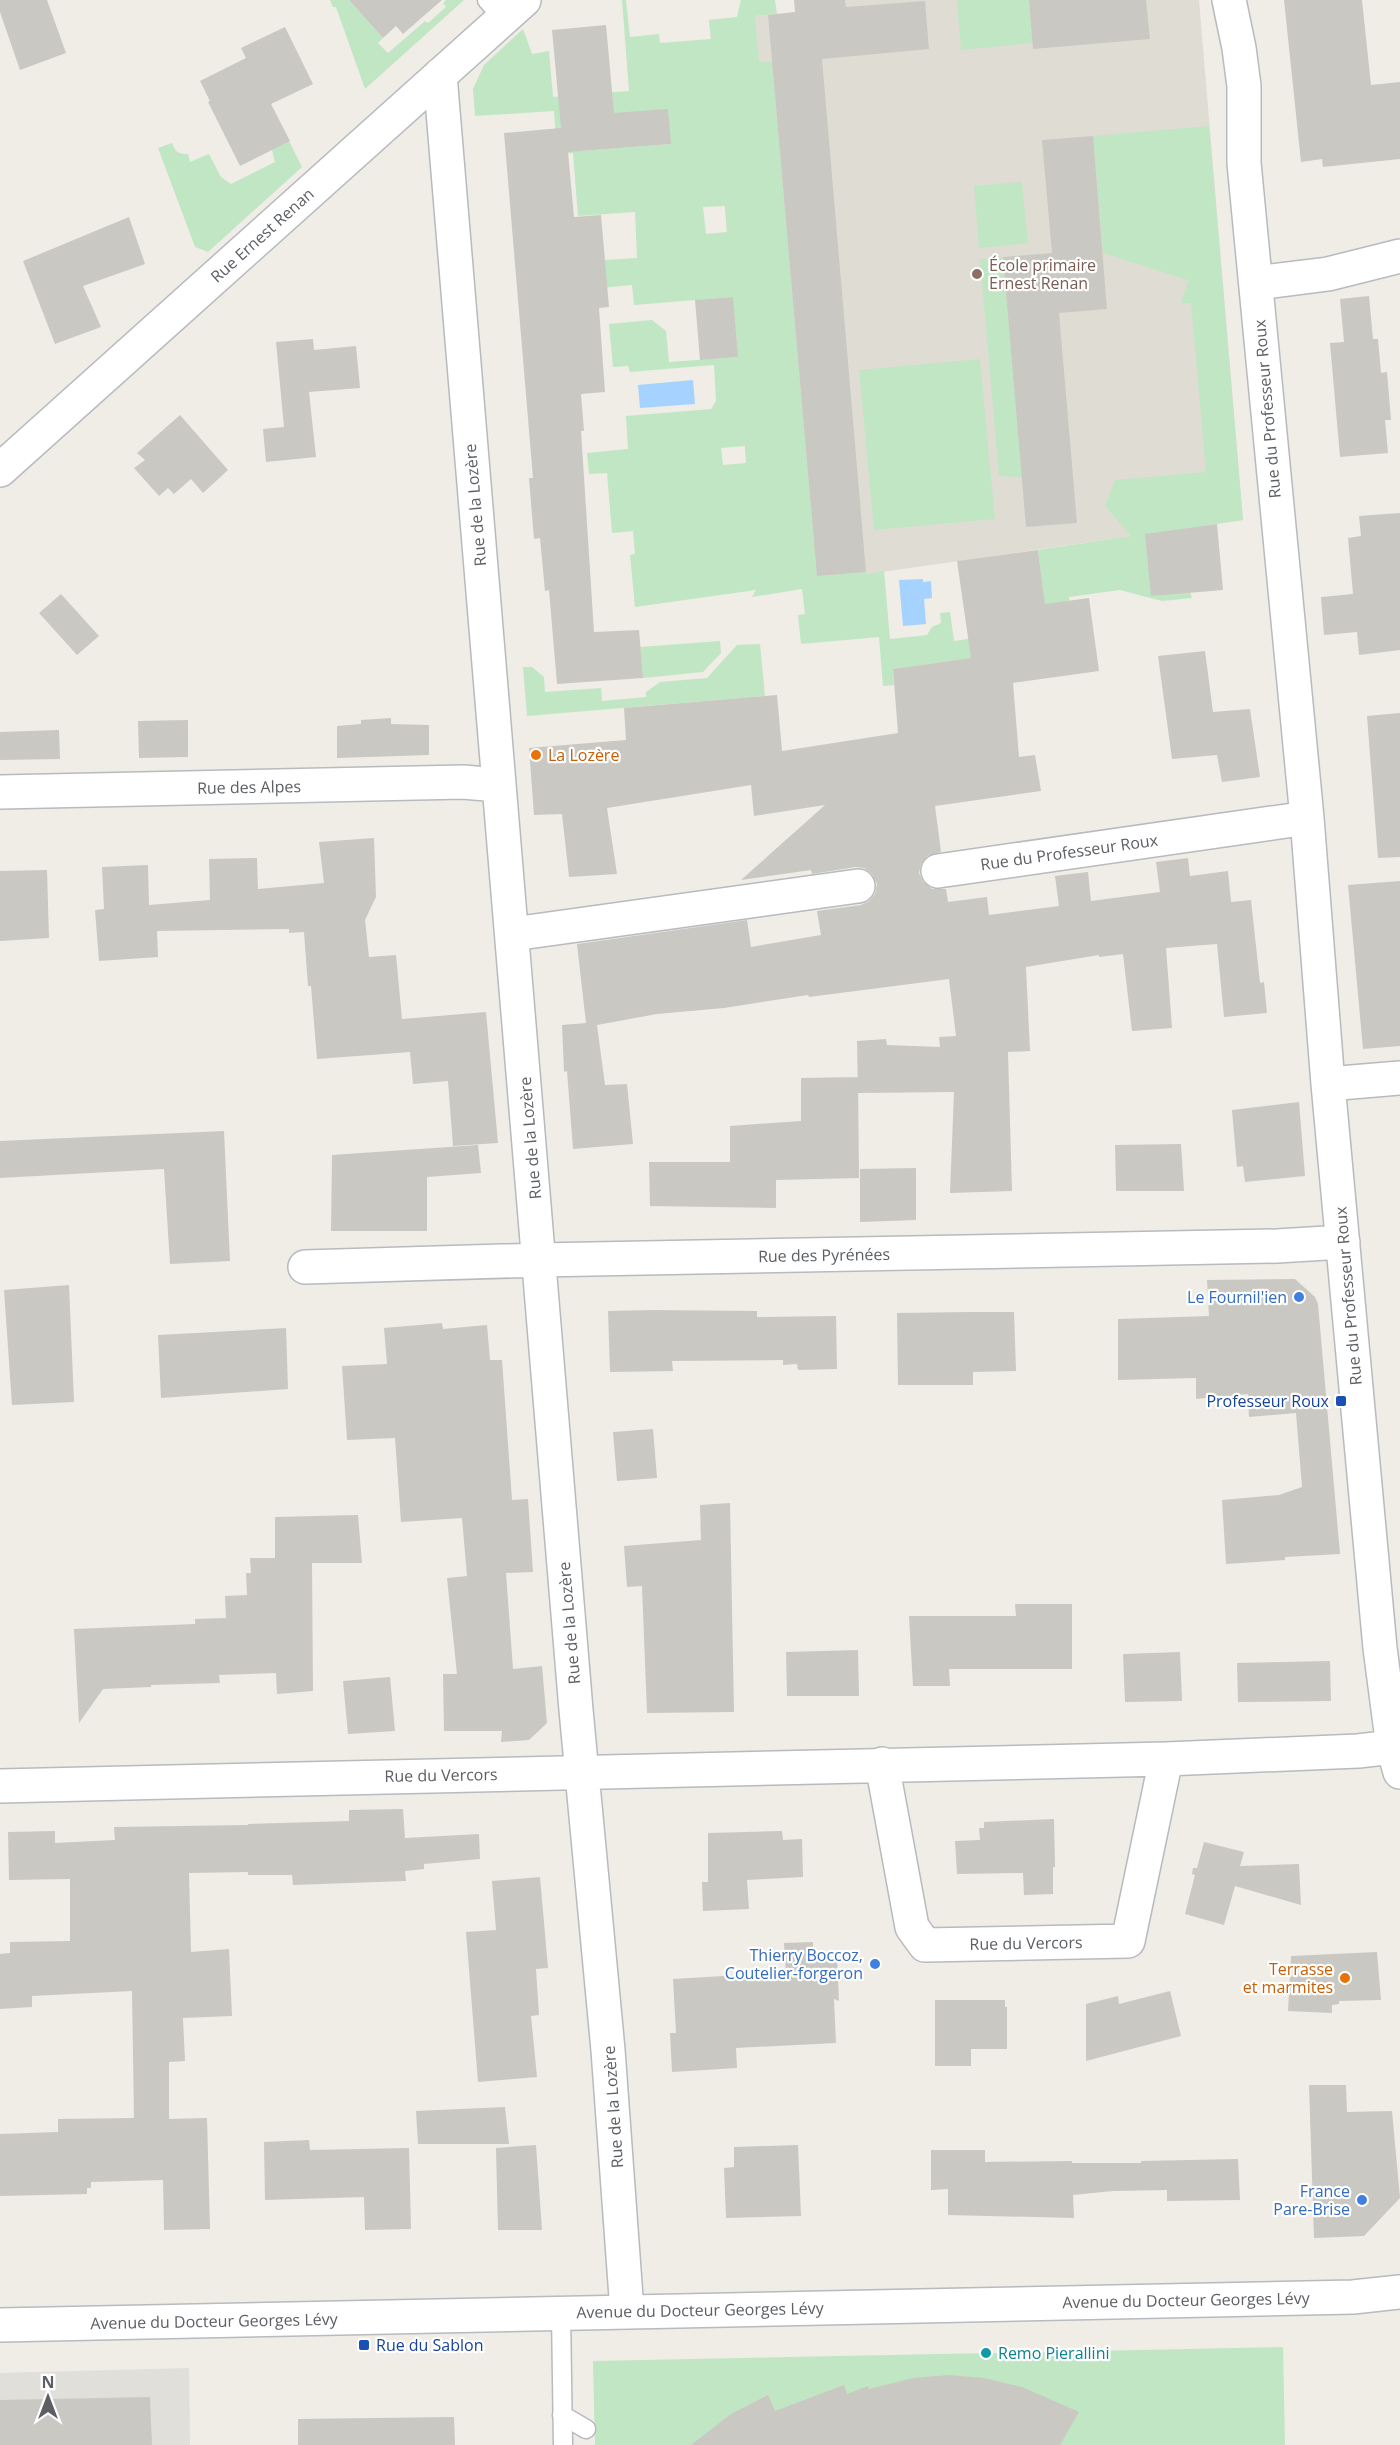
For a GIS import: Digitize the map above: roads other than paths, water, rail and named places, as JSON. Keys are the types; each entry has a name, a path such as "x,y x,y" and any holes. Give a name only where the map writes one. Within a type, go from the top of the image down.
{"street":[{"name":"Rue du Professeur Roux","path":"1229,0 1244,86 1244,163 1307,818 1328,1084 1380,1648 1397,1759"},
{"name":"Rue Ernest Renan","path":"0,471 440,75 505,6"},
{"name":"Rue de la Lozère","path":"440,75 498,785 513,934 582,1771 608,2050 627,2311"},
{"path":"1256,283 1328,274 1400,256"},
{"name":"Rue des Alpes","path":"0,792 463,782 498,785"},
{"name":"Rue du Professeur Roux","path":"938,872 1307,818"},
{"path":"513,934 858,886"},
{"path":"1328,1084 1400,1078"},
{"name":"Rue des Pyrénées","path":"305,1267 539,1260 1253,1246 1343,1242"},
{"name":"Rue du Vercors","path":"0,1786 1166,1759 1358,1751 1397,1759"},
{"name":"Rue du Vercors","path":"882,1764 912,1927 925,1945 1128,1941 1166,1759"},
{"name":"Avenue du Docteur Georges Lévy","path":"0,2325 1353,2297 1400,2292"}],"lane":[{"path":"561,2312 563,2445"},
{"path":"562,2415 586,2429"}],"water":[{"path":"693,380 695,404 640,408 638,385"},
{"path":"923,579 923,582 931,581 932,598 924,599 926,624 903,626 899,580"}],"place":[{"name":"École primaire Ernest Renan","path":"977,274"},
{"name":"La Lozère","path":"536,755"},
{"name":"Le Fournil'ien","path":"1299,1297"},
{"name":"Professeur Roux","path":"1341,1401"},
{"name":"Thierry Boccoz, Coutelier-forgeron","path":"875,1964"},
{"name":"Terrasse et marmites","path":"1345,1978"},
{"name":"France Pare-Brise","path":"1362,2200"},
{"name":"Rue du Sablon","path":"364,2345"},
{"name":"Remo Pierallini","path":"986,2353"}]}
